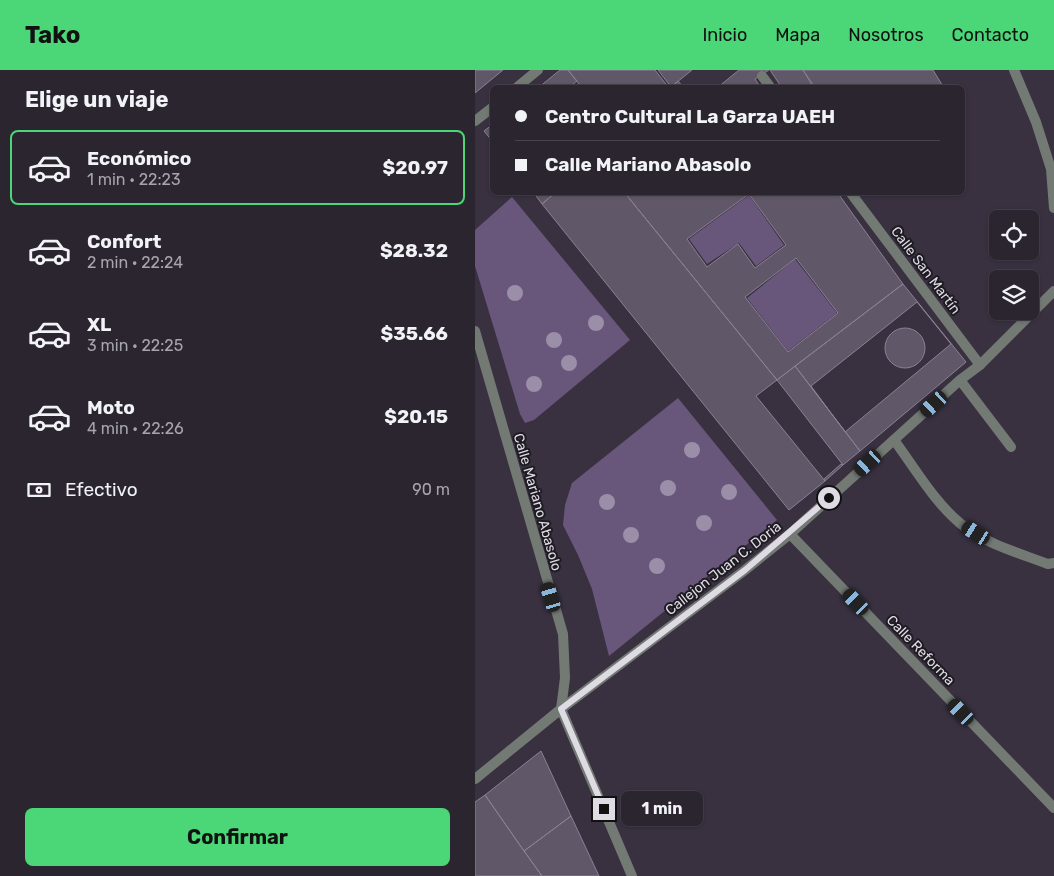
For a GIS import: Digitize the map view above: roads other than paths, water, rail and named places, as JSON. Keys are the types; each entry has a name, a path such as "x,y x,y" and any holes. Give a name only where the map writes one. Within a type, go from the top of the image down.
{"street":[{"path":"520,85 538,70"},
{"path":"1014,70 1036,122 1052,167 1054,208"},
{"path":"762,76 769,85"},
{"path":"475,121 490,109"},
{"name":"Calle San Martín","path":"852,195 979,365"},
{"name":"Callejon Juan C. Doria","path":"475,779 561,709 790,534 979,365 1054,291"},
{"name":"Calle Mariano Abasolo","path":"475,332 563,634 565,678 561,709"},
{"path":"960,380 1011,447"},
{"path":"894,440 937,499 961,524 992,543 1048,564 1054,563"},
{"name":"Calle Reforma","path":"790,534 1054,808"},
{"path":"561,709 632,876"}]}
